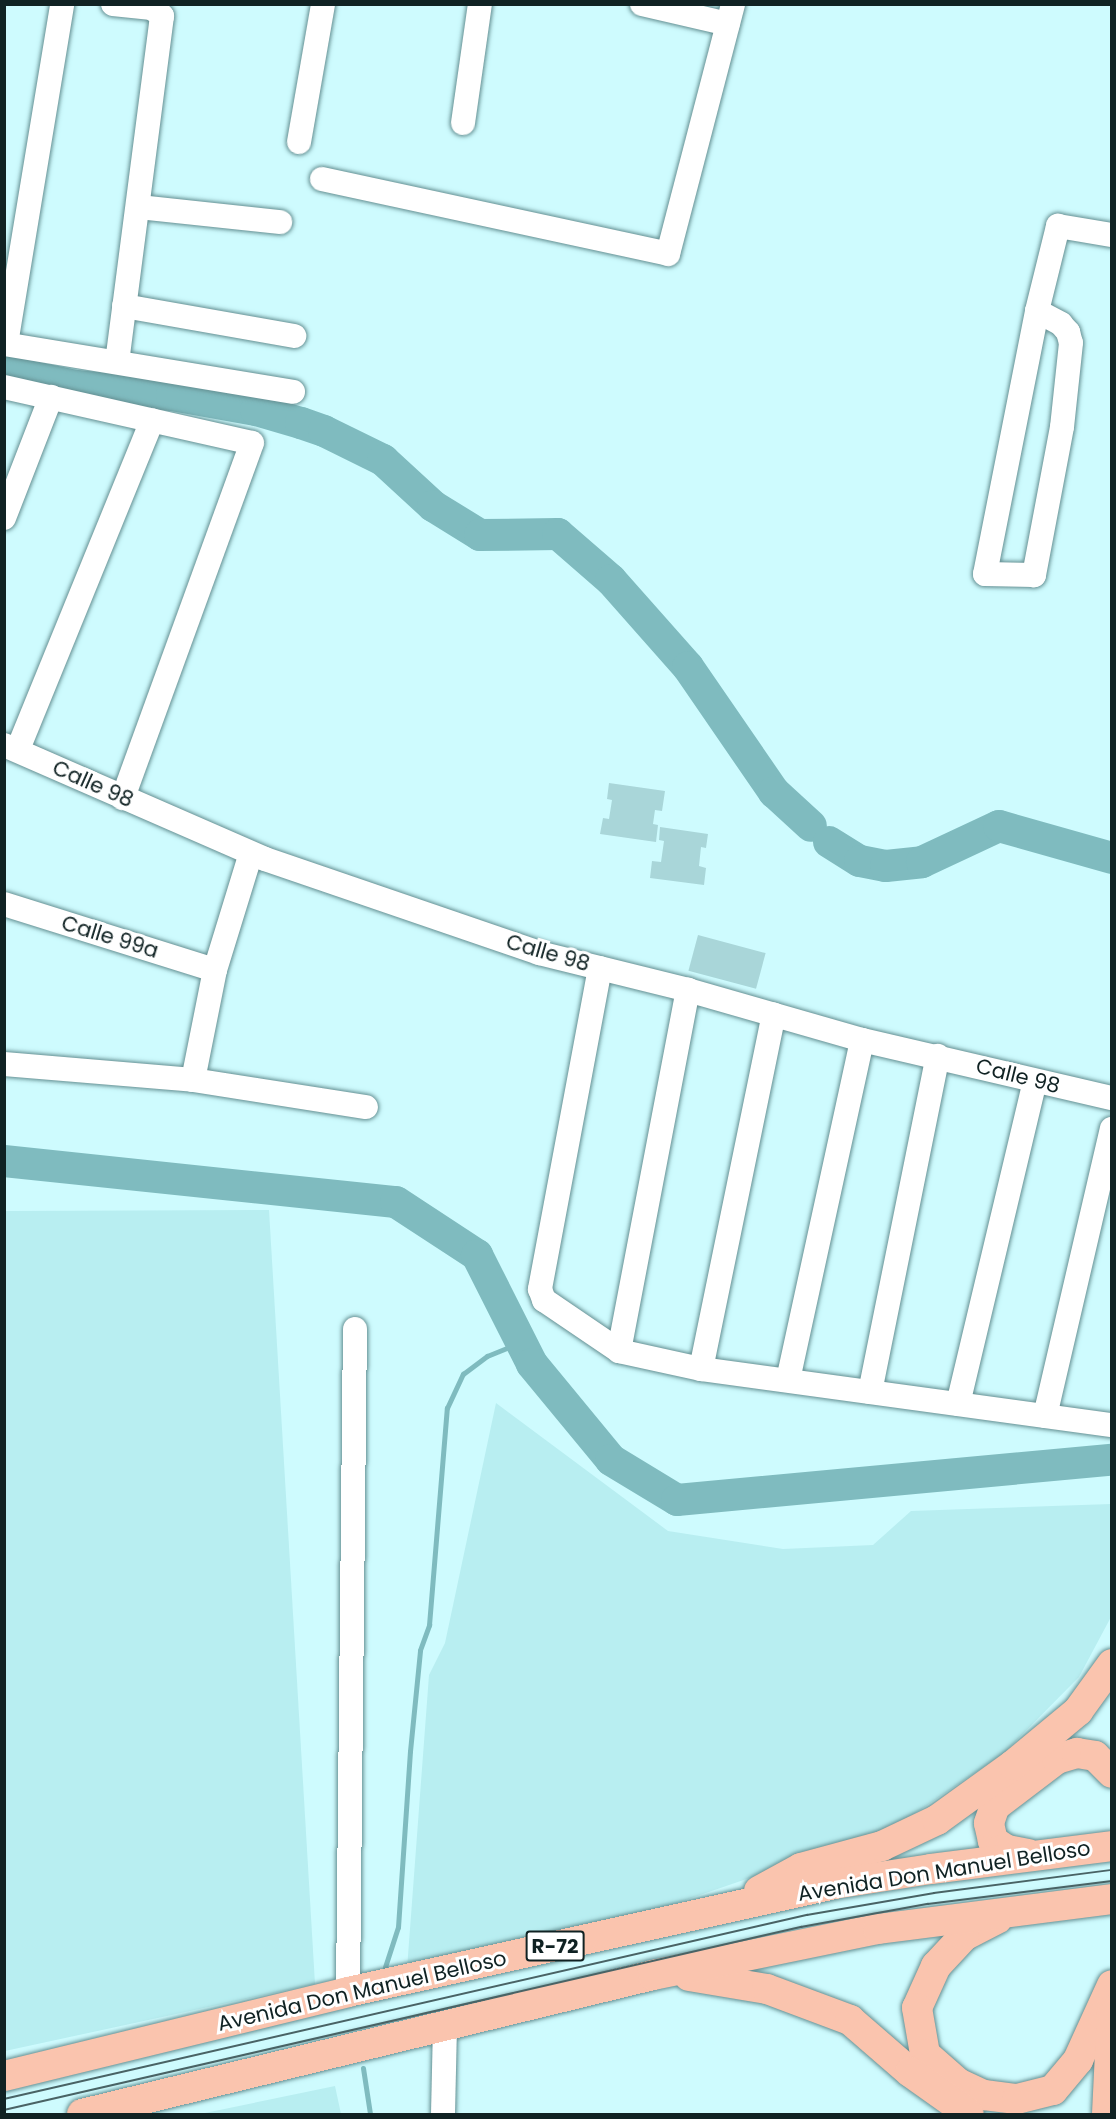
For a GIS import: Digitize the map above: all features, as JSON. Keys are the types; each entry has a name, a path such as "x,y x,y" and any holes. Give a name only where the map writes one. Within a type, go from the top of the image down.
{"main road":[{"path":"730,1908 801,1868 882,1846 937,1820 1013,1765 1078,1711 1112,1664"},
{"path":"1034,1855 1007,1850 993,1841 989,1823 995,1806 1057,1759 1077,1753 1095,1756 1112,1773"},
{"name":"Avenida Don Manuel Belloso","path":"4,2076 348,1992 834,1884 1112,1846"},
{"name":"R-72","path":"82,2115 653,1975 878,1929 1112,1899"},
{"path":"1012,1911 964,1936 936,1966 917,2008 925,2054 958,2083 984,2095 1017,2099 1053,2090 1078,2060 1112,1985"},
{"path":"653,1975 702,1976 767,1989 850,2020 910,2072 969,2115"},
{"path":"1107,2115 1112,2010"}],"street":[{"path":"62,4 5,344 293,392"},
{"path":"113,4 152,8 162,16 139,207 117,361"},
{"path":"299,142 323,4"},
{"path":"463,123 480,4"},
{"path":"322,179 668,254 731,14 642,4"},
{"path":"139,207 280,222"},
{"path":"1037,311 1061,324 1068,332 1071,343 1062,427 1034,575 985,574 1037,311 1058,226 1112,235"},
{"path":"124,306 294,336"},
{"path":"4,387 252,443 123,798"},
{"path":"4,518 51,397"},
{"path":"9,752 152,420"},
{"name":"Calle 98","path":"9,752 251,853 539,953 688,990 862,1040 1112,1098"},
{"path":"193,1080 215,970 251,853"},
{"name":"Calle 99a","path":"4,904 215,970"},
{"path":"600,968 540,1289 544,1300 619,1351 701,1369 1112,1425"},
{"path":"619,1351 688,990"},
{"path":"701,1369 774,1014"},
{"path":"788,1380 862,1040"},
{"path":"870,1392 938,1056"},
{"path":"4,1064 193,1080 366,1107"},
{"path":"958,1404 1035,1081"},
{"path":"1045,1416 1112,1129"},
{"path":"348,1992 355,1329"},
{"path":"443,2115 445,2026"}],"shaded area":[{"path":"269,1210 315,1984 5,2051 5,1211"},
{"path":"496,1403 668,1531 783,1549 873,1545 911,1511 1111,1504 1111,1617 1079,1677 1004,1753 892,1829 668,1906 407,1969 429,1675 445,1643"},
{"path":"335,2086 341,2114 200,2114"}],"building":[{"path":"609,783 665,791 662,811 655,810 653,824 658,825 656,842 600,834 603,818 609,819 612,800 607,799"},
{"path":"660,827 708,834 706,848 701,847 699,866 706,868 704,885 650,878 652,861 661,862 664,841 659,840"},
{"path":"698,935 766,953 756,989 688,971"}],"waterway":[{"path":"4,371 76,386 172,395 256,410 301,423 324,431 383,460 433,506 480,535 558,534 611,580 688,667 774,792 811,826"},
{"path":"829,842 860,861 886,866 922,862 999,826 1112,858"},
{"path":"4,1161 396,1202 477,1255 532,1364 611,1460 677,1500 1112,1460"},
{"path":"385,1967 398,1927 410,1751 420,1650 429,1625 447,1408 463,1374 487,1356 521,1342"},
{"path":"363,2068 370,2114"}],"tram line":[{"path":"4,2099 807,1915 934,1893 1112,1870"},
{"path":"4,2110 801,1927 928,1904 1112,1881"}]}
